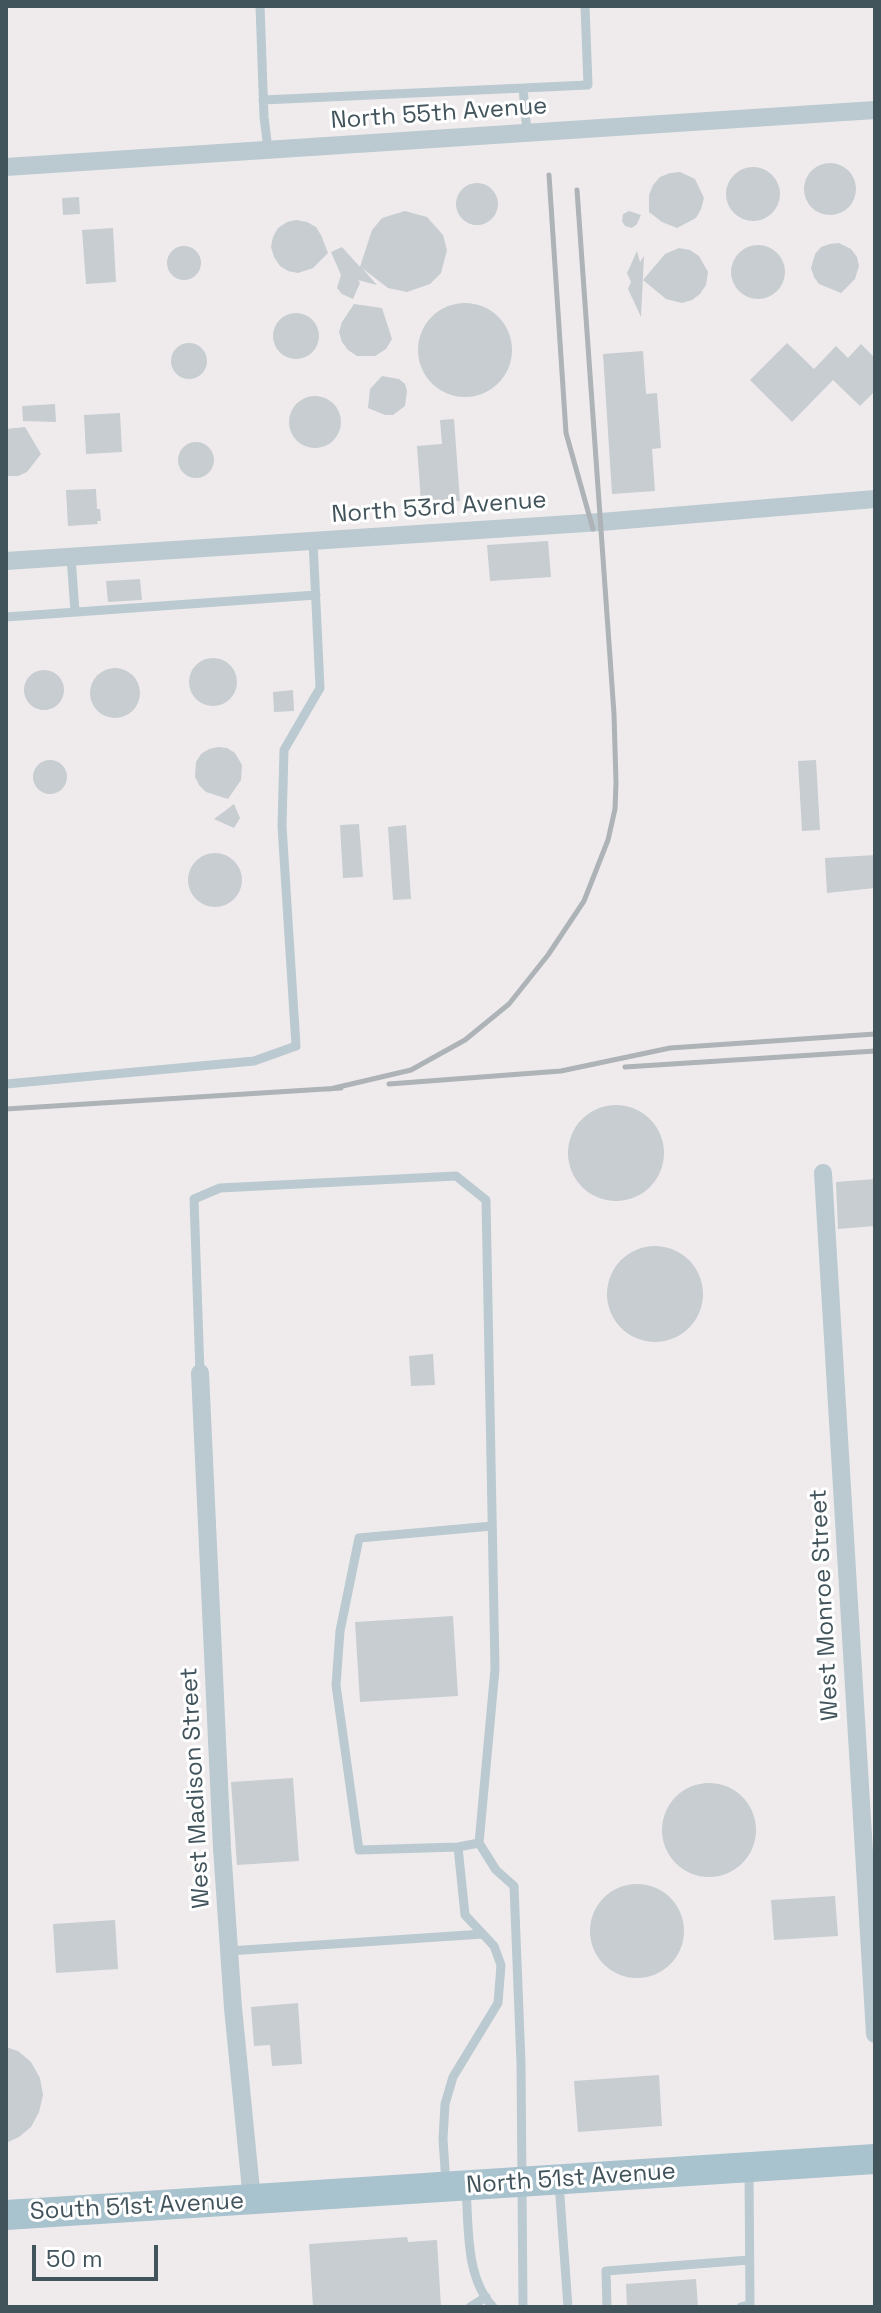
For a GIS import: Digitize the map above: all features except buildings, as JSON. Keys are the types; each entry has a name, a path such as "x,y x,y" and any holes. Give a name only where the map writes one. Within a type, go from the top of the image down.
{"main road":[{"name":"North 51st Avenue","path":"260,2200 875,2159"},
{"name":"South 51st Avenue","path":"6,2215 260,2200"}],"street":[{"name":"North 55th Avenue","path":"6,167 875,110"},
{"name":"North 53rd Avenue","path":"6,561 601,522 875,499"},
{"name":"West Monroe Street","path":"823,1173 875,2034"},
{"name":"West Madison Street","path":"200,1373 229,1951 260,2200"}],"lane":[{"path":"260,6 268,149"},
{"path":"263,100 588,85 585,6"},
{"path":"523,88 527,132"},
{"path":"6,1084 254,1061 296,1046 282,826 284,750 320,688 313,541"},
{"path":"71,557 75,612"},
{"path":"6,617 316,595"},
{"path":"200,1373 194,1199 220,1188 456,1176 486,1200 495,1669 479,1843 496,1870 514,1886 523,2182 523,2307"},
{"path":"479,1843 458,1847 359,1850 336,1685 340,1631 359,1538 492,1526"},
{"path":"458,1847 465,1915 494,1946 501,1965 498,2003 453,2077 445,2104 443,2139 471,2258 493,2307"},
{"path":"229,1951 483,1934"},
{"path":"741,2307 750,2305 749,2167"},
{"path":"559,2180 568,2307"},
{"path":"607,2307 606,2271 749,2260"},
{"path":"470,2307 486,2297"}],"railway":[{"path":"549,175 566,433 593,529"},
{"path":"330,1089 411,1070 465,1040 509,1004 548,955 584,901 608,840 615,809 614,714 577,190"},
{"path":"389,1084 561,1071 670,1048 875,1034"},
{"path":"625,1067 875,1051"},
{"path":"6,1109 341,1088"}]}
